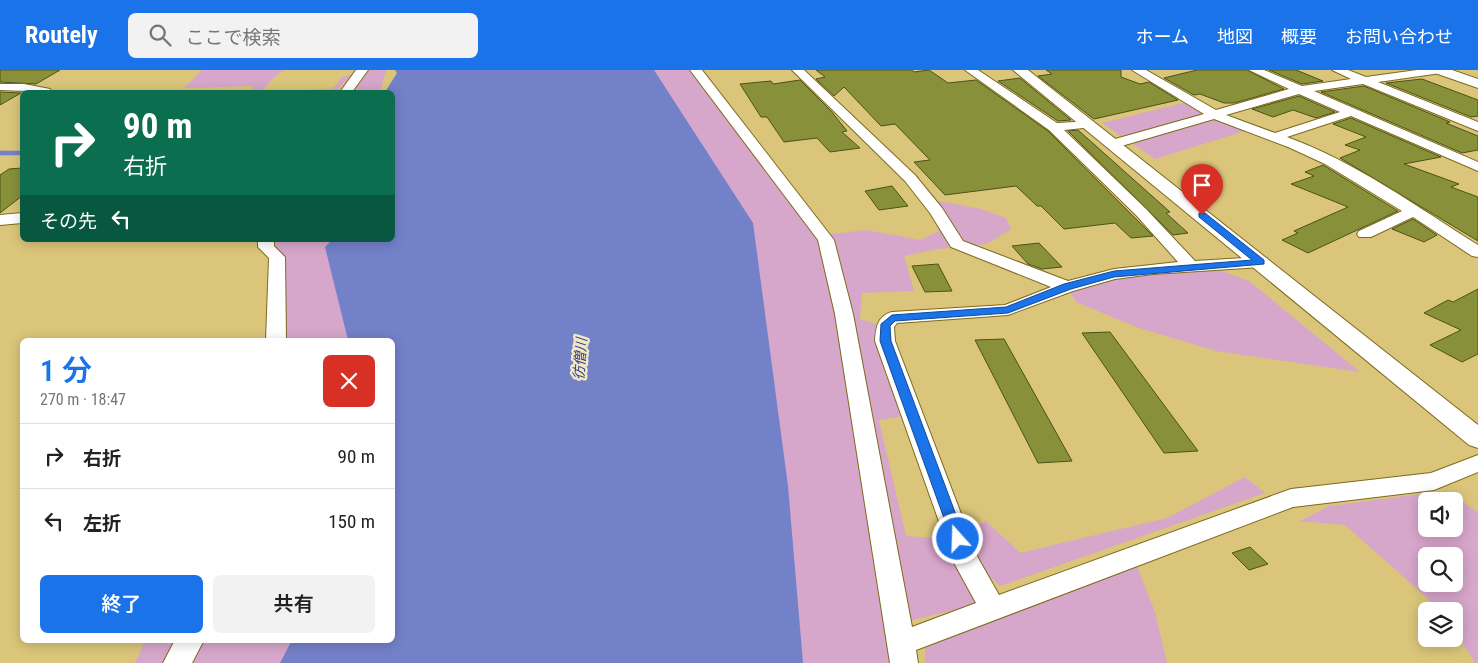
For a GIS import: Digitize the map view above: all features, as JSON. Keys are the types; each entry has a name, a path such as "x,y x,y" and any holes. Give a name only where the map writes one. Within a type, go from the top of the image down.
{"street":[{"path":"347,90 362,70"},
{"path":"696,70 826,240 844,314 902,653 993,609 1291,498 1434,481 1478,463"},
{"path":"798,70 910,178 937,211 957,244 1067,287"},
{"path":"971,70 1054,127 1141,212 1191,267"},
{"path":"1020,70 1261,262 1478,439"},
{"path":"1138,70 1214,114 1330,161 1478,252"},
{"path":"1255,70 1478,167"},
{"path":"1338,70 1478,128"},
{"path":"1113,144 1299,90 1441,70 1478,84"},
{"path":"0,87 24,87 37,90"},
{"path":"0,100 24,87"},
{"path":"1274,137 1351,112"},
{"path":"1054,127 1088,124"},
{"path":"1365,234 1414,211"},
{"path":"0,220 20,218"},
{"path":"266,242 266,247 277,257 276,338"},
{"path":"993,609 966,561 885,341 885,326 892,318 1008,310 1067,287 1114,274 1261,262"},
{"path":"177,663 188,643"}],"shaded area":[{"path":"202,70 285,70 277,74 263,90 252,90 254,86 184,88"},
{"path":"369,70 386,70 381,90 355,90"},
{"path":"621,70 695,70 823,235 866,230 921,240 939,231 928,199 981,209 1006,218 1011,229 987,244 938,249 904,256 914,291 862,293 860,319 876,324 903,416 879,420 906,536 948,539 980,604 908,621 904,663 799,663"},
{"path":"353,74 337,90 298,90 333,89 342,77"},
{"path":"1192,101 1248,130 1155,159 1102,123"},
{"path":"274,242 332,242 354,338 276,338 280,253"},
{"path":"1153,269 1222,271 1249,281 1360,372 1216,351 1139,328 1076,302 1067,287"},
{"path":"1245,477 1265,493 1000,586 980,567 969,530 986,521 1020,553 1167,518"},
{"path":"1418,494 1418,537 1463,537 1463,503 1478,512 1478,663 1475,663 1463,644 1463,602 1432,602 1421,592 1463,592 1463,547 1418,547 1418,590 1345,525 1300,521 1329,506"},
{"path":"1136,564 1155,612 1167,663 925,663 925,648 1060,584"},
{"path":"144,643 320,643 308,663 135,663"}],"water":[{"name":"彷僧川","path":"395,70 654,70 753,223 788,486 803,663 280,663 290,643 395,643 395,338 348,338 325,247 330,242 395,242 395,90 386,90 397,73"}],"building":[{"path":"0,70 60,70 36,84 0,82"},
{"path":"816,70 912,70 914,72 929,70 948,83 976,80 1048,131 1153,236 1131,238 1115,223 1064,229 1041,206 1037,206 1016,186 945,195 914,162 930,160 895,124 881,126 844,87 834,96 816,79 825,77"},
{"path":"1046,70 1121,70 1121,77 1140,84 1149,82 1178,100 1094,119 1038,76 1052,74"},
{"path":"1197,70 1247,70 1284,89 1234,103 1224,103 1200,94 1194,95 1164,78"},
{"path":"1269,70 1296,70 1323,81 1302,84"},
{"path":"1020,78 1071,120 1058,121 998,81"},
{"path":"1422,79 1478,100 1478,116 1471,117 1386,83"},
{"path":"800,80 831,111 847,131 842,132 860,148 830,152 817,138 784,142 767,117 761,117 740,84 771,81 773,84"},
{"path":"1364,86 1450,122 1446,123 1478,136 1478,150 1462,153 1321,92"},
{"path":"0,92 20,93 20,94 0,105"},
{"path":"1299,96 1335,112 1316,118 1293,110 1273,117 1252,109"},
{"path":"1351,118 1441,157 1404,164 1459,184 1451,187 1478,197 1478,241 1340,158 1360,150 1345,145 1366,137 1333,124"},
{"path":"1078,130 1170,212 1166,213 1188,233 1173,235 1068,131"},
{"path":"1323,165 1398,211 1308,253 1282,240 1298,233 1294,231 1348,207 1291,184 1314,176 1305,172"},
{"path":"20,168 20,198 0,213 0,175 9,169"},
{"path":"892,186 908,206 879,210 865,191"},
{"path":"1413,219 1437,235 1424,242 1392,229"},
{"path":"1039,243 1062,267 1042,269 1028,264 1012,246"},
{"path":"938,264 952,291 925,292 912,266"},
{"path":"1478,289 1478,354 1462,362 1430,345 1461,330 1424,313 1448,300 1453,302"},
{"path":"1110,332 1198,451 1164,453 1082,333"},
{"path":"1004,339 1072,461 1038,463 975,340"},
{"path":"1250,547 1268,564 1249,570 1232,553"}],"waterway":[{"path":"0,153 20,153"}],"route":[{"path":"958,539 885,341 885,326 892,318 1008,310 1067,287 1114,274 1153,269 1261,262 1202,215"}]}
